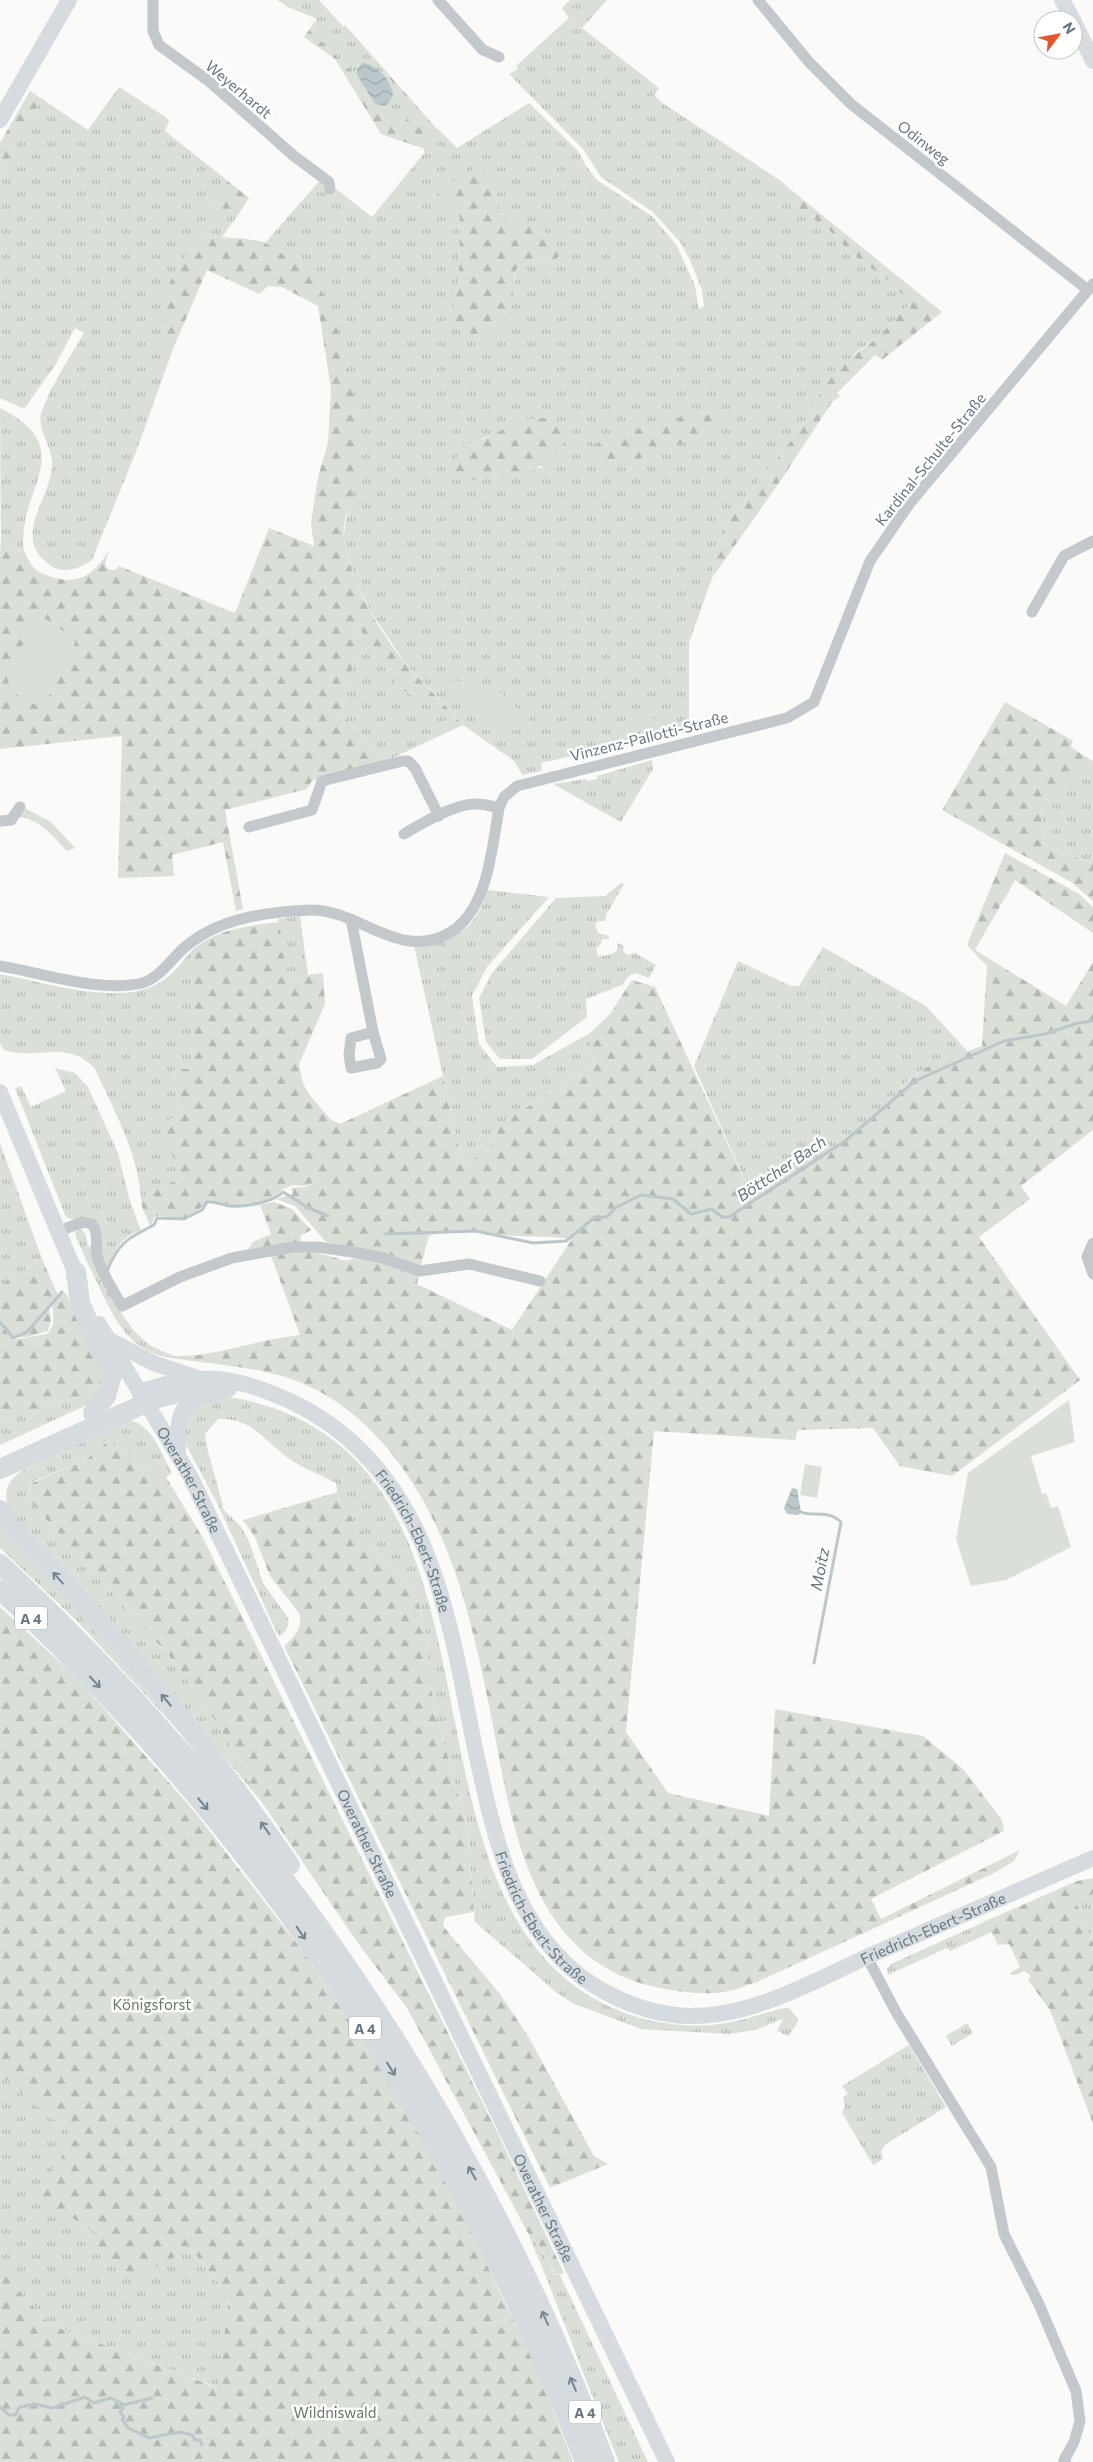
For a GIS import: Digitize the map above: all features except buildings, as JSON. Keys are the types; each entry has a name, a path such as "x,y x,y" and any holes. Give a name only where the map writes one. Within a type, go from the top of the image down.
{"highway":[{"path":"76,1272 80,1303 112,1374 106,1396 93,1413"},
{"path":"3,1459 93,1413 142,1398"},
{"path":"3,1459 142,1398"},
{"path":"0,1486 3,1459"},
{"path":"0,1510 11,1528 142,1671 247,1804 370,1985 391,2022 410,2063"},
{"name":"A 4","path":"0,1564 122,1685 236,1816 318,1925 410,2063 508,2239 544,2314 604,2462"},
{"name":"A 4","path":"0,1590 66,1653 167,1761 254,1868 339,1986 419,2114 476,2217 549,2370 585,2462"}],"main road":[{"path":"0,120 69,0"},
{"path":"1083,40 1093,61"},
{"name":"Overather Straße","path":"0,1092 58,1231 106,1337 178,1456 248,1596 332,1774 667,2462"},
{"path":"106,1337 153,1363 200,1378"},
{"path":"142,1398 161,1385 200,1378"},
{"name":"Friedrich-Ebert-Straße","path":"200,1378 246,1382 320,1416 356,1445 380,1471 410,1518 429,1560 448,1620 490,1814 505,1868 529,1918 552,1951 568,1967 599,1990 632,2005 654,2012 705,2015 767,2001 1093,1858"},
{"path":"142,1398 192,1390 229,1389 265,1391"},
{"path":"178,1456 177,1421 184,1408 198,1399 229,1389"}],"street":[{"name":"Weyerhardt","path":"153,0 153,31 159,45 210,82 294,156 329,182 330,189"},
{"path":"438,0 483,50 499,57"},
{"name":"Odinweg","path":"758,0 809,62 851,104 1091,287"},
{"name":"Kardinal-Schulte-Straße","path":"814,702 826,676 870,561 910,503 1091,287"},
{"path":"1032,612 1064,556 1093,541"},
{"name":"Vinzenz-Pallotti-Straße","path":"0,966 76,981 120,986 144,982 164,969 198,937 235,919 316,910 340,913 383,935 411,942 439,938 458,928 478,902 499,808 510,790 526,782 787,718 814,702"},
{"path":"249,827 312,810 322,781 403,761 408,761 415,768 439,816"},
{"path":"404,834 439,816 475,804 499,808"},
{"path":"0,821 11,820 20,807"},
{"path":"351,919 373,1032"},
{"path":"58,1231 83,1222 92,1224 96,1232 97,1257 101,1268 122,1306 180,1277 232,1258 293,1247 318,1247 359,1253 383,1258 420,1272 469,1264 540,1281"},
{"path":"1093,1243 1087,1256 1093,1274"},
{"path":"867,1957 896,2012 991,2167 1004,2234 1038,2302 1076,2391 1080,2421 1074,2442 1064,2460 1066,2462"}],"green space":[{"path":"277,0 319,0 419,110 394,129 349,79 354,73 309,30 317,19 288,7","holes":["358,65 375,67 390,85 393,95 375,104 357,75"]},
{"path":"570,0 607,0 582,28 659,88 654,95 661,102 778,179 801,198 796,206 830,231 852,254 885,278 910,300 910,304 875,340 856,352 820,394 802,427 732,516 717,546 712,578 689,643 689,733 686,734 685,730 541,763 542,771 523,775 513,760 463,725 384,762 342,713 360,627 391,677 401,689 462,723 406,664 371,612 355,580 343,539 350,498 360,468 356,412 324,297 303,271 265,243 322,178 372,217 425,152 423,148 413,145 438,129 457,148 529,103 579,152 586,166 597,180 653,217 677,246 695,286 699,309 704,306 702,290 690,260 680,242 653,212 601,177 583,149 509,74 518,69 516,66 569,18 562,8","holes":["495,191 501,216 512,223 554,262 531,259 516,269 516,280 453,299 459,281 460,217","502,431 543,467 494,479 463,446"]},
{"path":"345,25 438,130 413,145 381,134 335,59 304,37 309,30 354,73 349,79 394,129 419,110 345,30 343,27"},
{"path":"119,87 164,116 169,121 165,131 228,181 209,212 240,212 222,237 204,238 195,242 168,349 173,349 136,452 92,560 77,568 61,570 50,565 39,554 33,542 33,530 50,478 52,465 52,458 40,420 49,393 84,333 75,328 56,364 24,409 0,398 0,172 42,99 88,130"},
{"path":"30,91 42,99 0,172 0,143"},
{"path":"481,164 495,191 501,216 512,223 533,222 553,238 559,255 554,262 531,259 516,269 513,295 504,320 497,329 488,335 476,336 461,333 454,321 453,299 459,281 460,217 437,192"},
{"path":"228,181 249,198 240,212 208,212"},
{"path":"801,198 942,312 882,360 875,355 837,393 840,396 832,402 781,480 712,578 717,546 732,516 802,427 820,394 840,365 875,340 910,304 909,300 885,278 852,254 830,231 796,206"},
{"path":"222,237 267,244 299,268 314,282 325,298 332,313 345,356 358,429 360,450 359,475 343,531 353,574 376,622 396,651 463,725 401,689 391,677 360,628 342,713 384,762 312,781 307,789 225,810 243,909 236,911 223,842 172,855 174,876 118,878 122,736 0,749 0,540 1,555 10,549 24,551 36,570 64,580 80,578 93,570 109,550 105,564 109,570 115,570 119,566 235,613 269,528 314,546 311,522 318,477 328,443 331,389 318,306 282,287 268,286 259,294 207,270 173,349 168,349 160,342 163,299 175,271 195,242 204,238"},
{"path":"0,408 24,424 38,439 42,456 40,472 28,509 24,529 24,551 10,549 1,555"},
{"path":"700,412 716,415 716,428 712,436 662,449 634,462 619,466 603,465 596,457 595,446 603,438"},
{"path":"547,418 561,425 566,435 558,450 548,461 535,469 520,474 488,479 456,480 452,466 463,445 486,438 523,419"},
{"path":"37,615 55,624 75,641 74,648 43,707 20,697 12,689 7,677"},
{"path":"453,680 499,691 525,716 540,727 497,733 485,729 460,701 436,684"},
{"path":"1005,702 1073,741 1071,747 1086,757 1069,781 1040,811 1046,846 1088,862 1093,860 1093,901 1071,882 942,810"},
{"path":"647,715 657,721 654,728 632,734 626,726 631,719"},
{"path":"1086,757 1093,761 1093,860 1089,862 1046,846 1040,811 1068,781"},
{"path":"652,760 653,769 621,822 553,784 597,779 597,776"},
{"path":"26,809 51,822 75,848 67,851 39,824 17,816"},
{"path":"1005,853 1079,894 1093,907 1093,933 1015,880 975,950 1066,1006 1093,962 1093,1130 1021,1186 1030,1199 979,1237 1080,1380 952,1476 900,1466 873,1428 798,1430 795,1440 654,1431 626,1732 668,1793 769,1816 775,1709 923,1736 963,1769 1002,1820 1004,1831 871,1899 881,1919 1020,1850 1014,1861 994,1873 757,1982 715,1993 694,1993 643,1984 605,1967 575,1943 551,1914 533,1880 519,1843 509,1804 480,1664 457,1577 424,1501 393,1455 355,1416 334,1400 313,1388 271,1373 178,1359 178,1356 209,1353 300,1335 270,1253 312,1251 346,1261 358,1257 387,1263 419,1274 417,1284 512,1330 572,1239 462,1230 440,1233 429,1236 420,1268 378,1253 326,1242 295,1206 276,1199 293,1194 291,1188 306,1187 318,1181 305,1186 293,1185 283,1189 271,1200 255,1205 232,1207 209,1201 195,1213 182,1219 154,1217 151,1228 142,1207 141,1197 183,1177 158,1125 178,1116 174,1069 192,1069 192,950 222,933 244,927 279,922 287,978 323,973 325,1004 299,1064 303,1084 312,1098 331,1120 340,1124 443,1076 462,1161 485,1156 500,1125 593,1064 590,1033 610,1014 632,980 655,987 755,1203 811,1168 887,1108 896,1094 917,1074 928,1067 982,1046 987,966 967,945"},
{"path":"621,883 624,884 606,915 605,921 599,921 595,924 598,933 609,936 609,939 602,939 601,944 596,949 598,956 608,955 617,951 618,943 624,946 623,951 627,955 635,953 656,965 649,978 636,973 630,975 622,985 586,999 587,1017 532,1059 500,1059 486,1042 479,998 492,973 556,898 605,896"},
{"path":"487,890 549,897 487,967 472,996 479,1044 497,1067 533,1065 590,1033 593,1064 500,1125 485,1156 462,1161 414,946 441,941 461,932 476,916"},
{"path":"300,916 308,975 287,978 278,919"},
{"path":"823,947 926,1006 968,1052 931,1066 912,1077 903,1085 887,1108 811,1168 755,1203 694,1066 738,961 791,986 799,986"},
{"path":"192,950 192,1069 174,1070 178,1116 159,1125 183,1177 141,1197 139,1180 130,1147 95,1069 85,1060 74,1054 63,1052 16,1053 4,1050 0,1043 0,974 59,987 103,993 124,993 143,990 164,980 181,964"},
{"path":"55,1068 75,1073 88,1087 118,1153 130,1201 141,1231 129,1236 119,1245 112,1256 108,1269 102,1261 100,1232 66,1217 15,1088 21,1086 31,1107 66,1091"},
{"path":"0,1143 42,1259 0,1285"},
{"path":"274,1202 292,1209 311,1230 300,1236 302,1243 245,1254 253,1242 271,1234 260,1205"},
{"path":"80,1228 86,1235 88,1247 94,1243 107,1283 127,1322 149,1344 159,1350 178,1356 178,1359 163,1356 139,1345 121,1327 114,1317 75,1235 76,1231"},
{"path":"42,1259 58,1295 28,1330 13,1338 0,1322 0,1285"},
{"path":"63,1293 66,1293 104,1375 86,1395 49,1404 0,1422 0,1324 13,1340 47,1334 53,1324 52,1304"},
{"path":"49,1307 51,1320 48,1331 27,1337 19,1337 29,1332"},
{"path":"104,1375 106,1378 91,1403 0,1445 0,1422 49,1404 86,1395"},
{"path":"224,1396 319,1430 381,1492 420,1572 444,1665 463,1761 487,1853 526,1934 588,1995 617,2010 647,2020 695,2026 731,2022 786,2008 790,2009 798,2019 797,2024 788,2036 777,2031 783,2019 755,2030 729,2034 641,2029 572,2003 556,1992 475,1922 468,1830 435,1711 429,1676 427,1638 417,1595 363,1534 339,1500 336,1483 290,1459 247,1425 229,1419 218,1419 205,1434 224,1510 241,1527 249,1541 263,1583 288,1618 287,1629 279,1637 217,1503 186,1445 182,1420 187,1410"},
{"path":"1069,1400 1075,1442 1031,1456 1042,1494 1046,1493 1051,1508 1058,1506 1071,1547 1006,1580 971,1586 956,1539 968,1473"},
{"path":"127,1420 136,1422 143,1427 155,1440 172,1473 166,1477 133,1460 109,1440 87,1459 32,1482 27,1498 178,1666 219,1726 261,1801 209,1739 15,1521 8,1506 7,1488 10,1482 23,1470"},
{"path":"109,1440 133,1460 166,1477 203,1538 499,2136 564,2273 556,2275 538,2243 528,2233 407,2008 360,1946 261,1801 219,1726 178,1666 27,1498 32,1483 87,1459"},
{"path":"805,1464 822,1467 817,1498 800,1495"},
{"path":"338,1492 339,1500 363,1534 417,1595 427,1638 429,1675 435,1711 468,1830 474,1912 445,1917 443,1926 500,1994 528,2036 594,2156 608,2164 550,2188 284,1646 299,1627 299,1613 270,1576 255,1537 243,1520"},
{"path":"0,1519 39,1562 177,1729 77,1621 0,1548"},
{"name":"Königsforst","path":"0,1607 77,1678 194,1811 301,1949 375,2058 450,2187 538,2372 573,2462 0,2462 0,2267 21,2294 51,2325 218,2388 229,2296 191,2249 135,2277 91,2247 100,2235 34,2195 76,2138 0,2074"},
{"path":"1093,1878 1093,1894 1075,1900 1093,1943 1093,2124 1050,2010 1028,1980 1031,1976 1024,1971 1011,1975 1010,1973 1020,1967 1009,1944 998,1945 986,1921 1077,1881"},
{"path":"1093,1894 1093,1943 1074,1899"},
{"path":"986,1921 992,1932 950,1951 947,1948 888,1975 887,1969 891,1964"},
{"path":"967,2023 973,2033 952,2046 946,2036"},
{"path":"909,2045 946,2107 886,2144 881,2151 883,2159 873,2165 842,2113 845,2106 843,2097 848,2094 842,2086"},
{"path":"0,2074 76,2138 35,2195 100,2235 92,2247 191,2249 229,2296 219,2388 51,2325 21,2294 0,2267"},
{"path":"528,2233 538,2243 555,2275 560,2275 648,2462 619,2462"}],"water":[{"path":"362,63 378,69 390,84 393,95 385,106 375,104 357,75 357,68"},
{"path":"792,1488 797,1489 801,1512 798,1515 787,1514 784,1508"}],"waterway":[{"name":"Böttcher Bach","path":"385,1234 476,1231 533,1243 566,1241 595,1217 607,1217 615,1208 641,1195 673,1199 691,1214 712,1209 722,1217 729,1217 845,1141 915,1081 1004,1041 1045,1034 1078,1023 1093,1021"},
{"name":"Böttcher Bach","path":"107,1271 115,1254 125,1242 154,1225 157,1218 184,1219 202,1210 207,1202 243,1206 265,1202 283,1192 309,1208 328,1216"},
{"name":"Böttcher Bach","path":"0,1322 13,1338 27,1332 62,1292"},
{"name":"Moitz","path":"801,1512 825,1514 841,1522 814,1663"},
{"path":"0,2407 9,2415 15,2415 20,2407 35,2404 52,2408 85,2397 94,2403 111,2398 121,2403 120,2405 123,2409 120,2412 128,2428 149,2438 180,2432 192,2435 195,2440 200,2440 202,2445"},
{"path":"121,2403 123,2405 152,2398"}],"park label":[{"name":"Wildniswald","path":"335,2412"}]}
